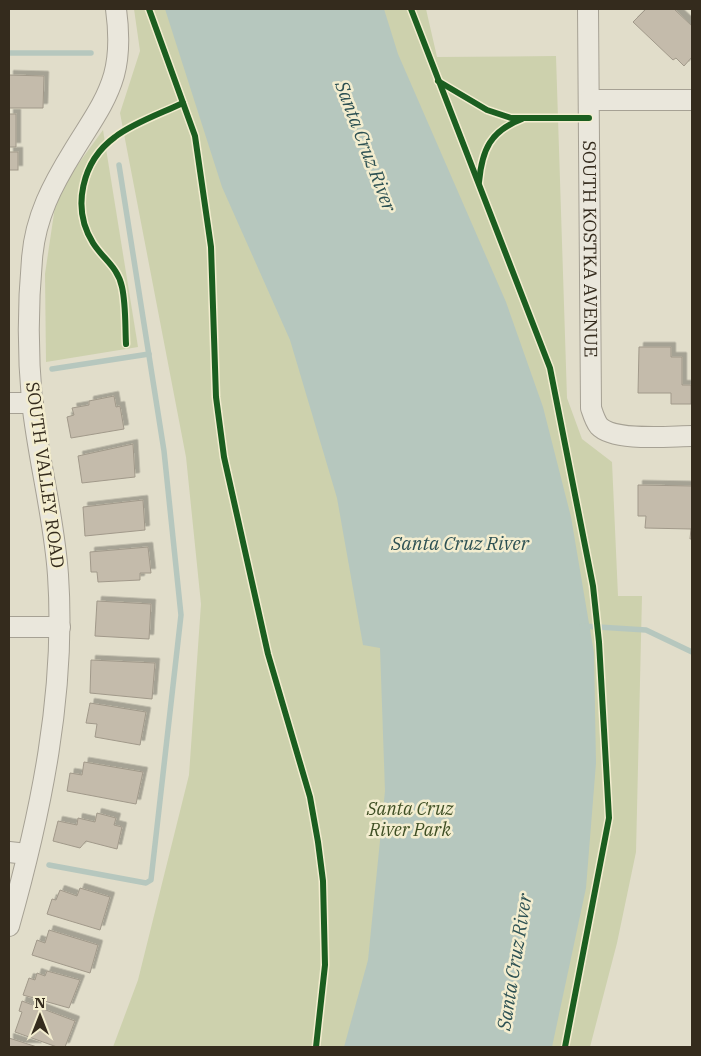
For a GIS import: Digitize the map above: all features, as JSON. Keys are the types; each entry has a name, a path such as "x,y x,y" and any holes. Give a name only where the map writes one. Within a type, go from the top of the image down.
{"street":[{"name":"SOUTH VALLEY ROAD","path":"9,926 18,853 42,787 52,721 60,627 54,531 32,403 31,278 33,241 44,203 65,148 96,116 114,76 119,42 116,9"},
{"name":"SOUTH KOSTKA AVENUE","path":"588,9 591,408 600,426 608,432 628,436 692,436"},
{"path":"588,100 692,100"},
{"path":"9,403 32,403"},
{"path":"9,627 60,627"}],"green space":[{"name":"Santa Cruz River Park","path":"134,9 426,9 437,57 556,56 567,398 582,439 612,462 618,596 642,596 636,852 617,943 590,1047 113,1047 138,980 189,775 201,604 186,457 120,113 140,51"},
{"path":"103,130 138,347 46,362 45,274 57,193"}],"water":[{"name":"Santa Cruz River","path":"165,9 384,9 398,54 506,302 543,407 571,517 594,653 596,763 586,888 552,1047 344,1047 368,960 385,791 380,648 363,645 337,498 290,340 222,187"}],"building":[{"path":"646,9 674,9 692,26 692,57 684,66 676,58 673,60 633,22"},
{"path":"9,75 44,76 43,108 9,108"},
{"path":"9,114 16,114 16,147 9,147"},
{"path":"9,152 18,152 18,170 9,170"},
{"path":"639,347 671,347 671,357 682,357 682,385 691,385 691,404 671,404 671,393 638,393"},
{"path":"114,396 116,407 120,406 124,429 71,438 67,417 74,415 72,408 89,405 89,401"},
{"path":"133,444 135,477 82,483 78,456"},
{"path":"638,485 692,486 692,539 690,539 691,529 645,528 646,516 638,516"},
{"path":"143,500 145,530 85,536 83,507"},
{"path":"148,547 151,573 140,573 140,580 98,582 97,572 91,572 90,552"},
{"path":"97,601 151,604 149,639 95,636"},
{"path":"91,660 155,663 152,699 90,693"},
{"path":"90,703 146,712 140,745 95,737 97,724 86,723"},
{"path":"84,762 143,772 136,804 67,791 70,773 82,775"},
{"path":"97,813 116,818 114,825 122,827 117,849 86,841 80,848 53,841 58,821 77,825 78,818 95,822"},
{"path":"80,888 110,897 100,930 47,914 52,899 56,900 60,890 77,896"},
{"path":"49,930 98,945 90,973 32,955 37,940 45,943"},
{"path":"47,971 80,980 69,1008 23,995 29,978 35,980 37,973 45,976"},
{"path":"22,1001 75,1021 65,1047 57,1047 15,1032 22,1012 19,1011"},
{"path":"9,1038 37,1047 9,1047"}],"waterway":[{"path":"9,53 91,53"},
{"path":"49,865 146,883 151,880 181,615 164,451 119,165"},
{"path":"52,369 149,354"},
{"path":"582,626 646,630 692,652"}],"cycle path":[{"path":"149,9 195,136 211,247 216,397 224,457 268,654 310,797 318,842 323,881 325,965 316,1047"},
{"path":"411,9 550,368 593,586 599,642 609,818 565,1047"},
{"path":"438,81 487,110 511,118 589,118"},
{"path":"126,344 125,308 122,287 114,269 97,249 86,229 83,215 83,186 95,159 115,137 139,123 183,103"},
{"path":"479,182 482,160 490,143 502,129 522,119"}]}
